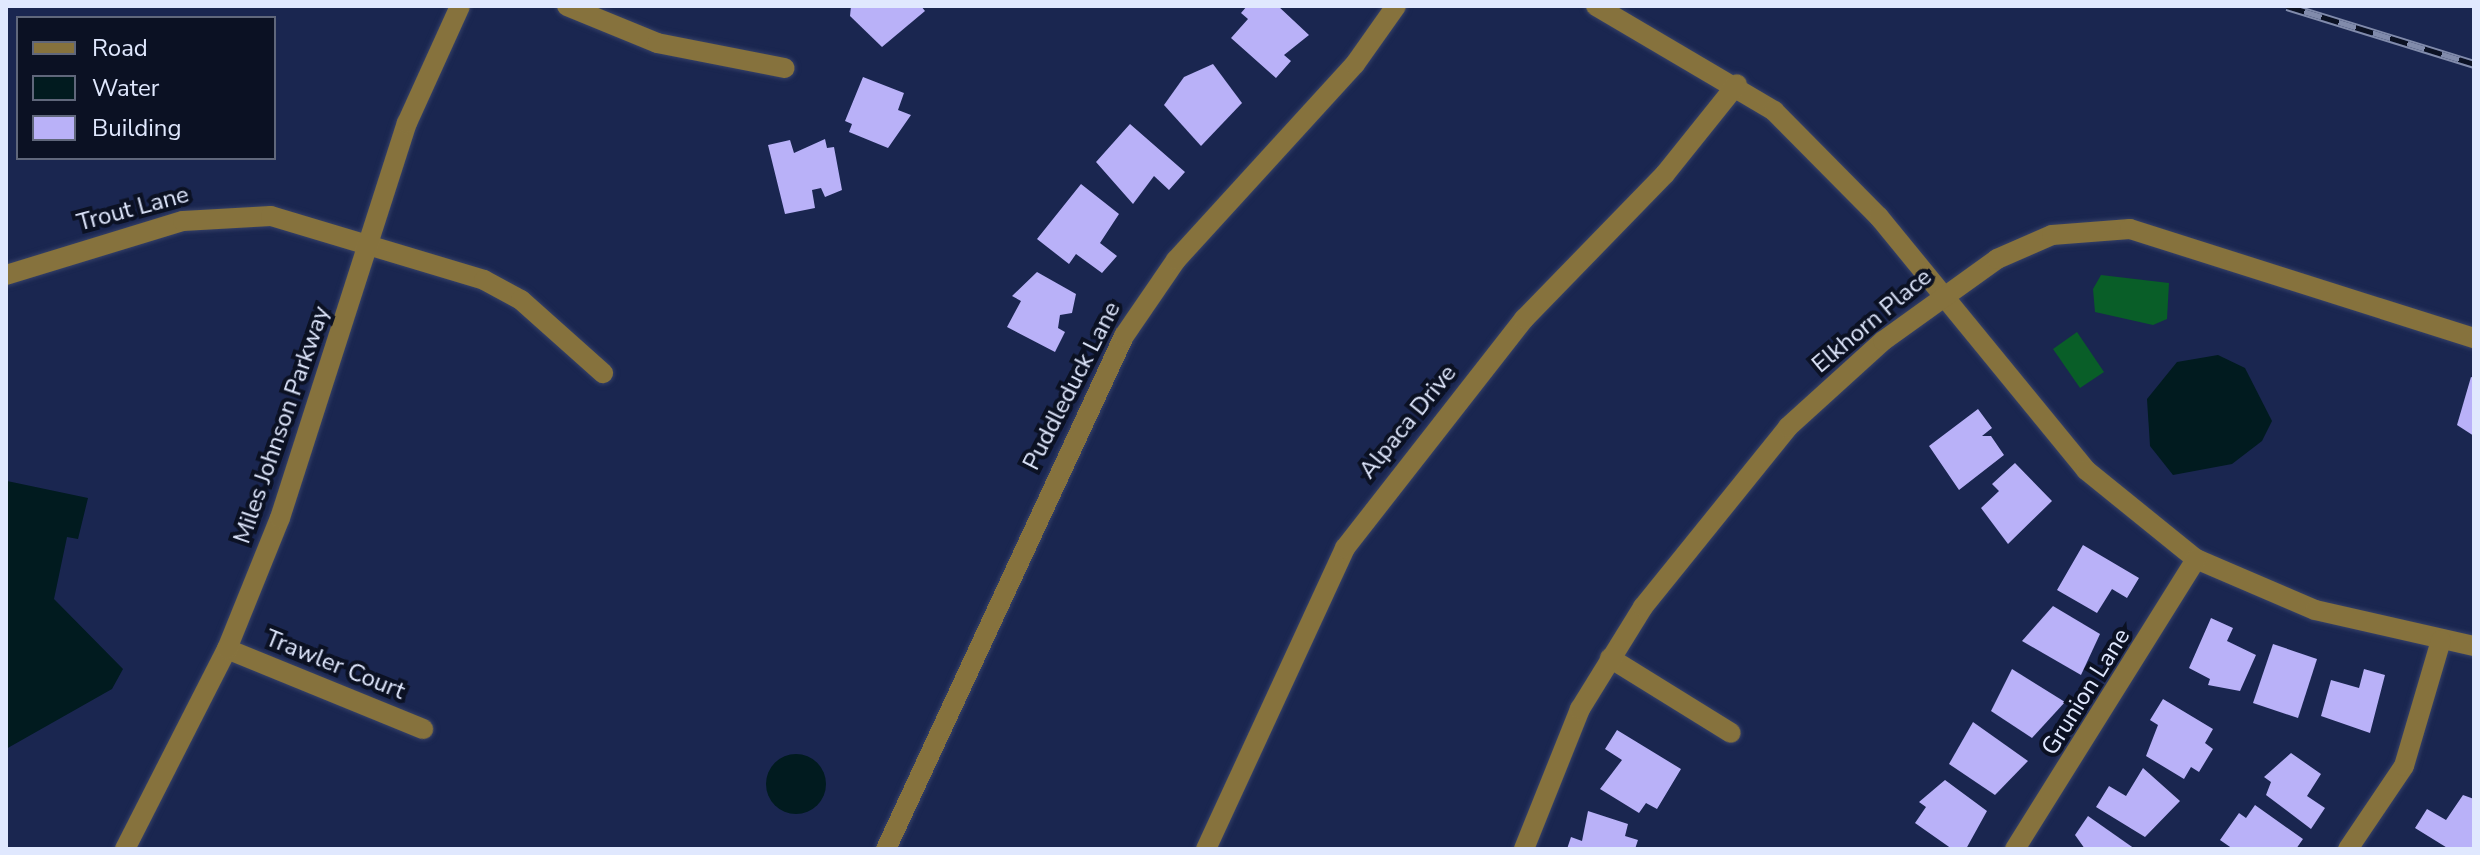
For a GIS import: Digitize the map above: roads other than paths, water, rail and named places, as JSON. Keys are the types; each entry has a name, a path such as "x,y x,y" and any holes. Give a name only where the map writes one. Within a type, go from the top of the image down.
{"street":[{"name":"Miles Johnson Parkway","path":"125,849 227,649 280,518 407,123 460,6"},
{"path":"567,6 657,43 785,68"},
{"name":"Puddleduck Lane","path":"886,849 1124,336 1176,260 1337,85 1396,6"},
{"path":"1596,6 1737,84 1811,145 1943,294 2086,470 2196,559 2315,610 2474,646"},
{"name":"Alpaca Drive","path":"1206,849 1345,548 1524,319 1665,174 1737,84"},
{"name":"Trout Lane","path":"6,275 206,217 271,216 370,242 484,280 521,300 603,373"},
{"name":"Elkhorn Place","path":"1524,849 1539,799 1610,658 1788,427 1943,294 2032,241 2130,229 2474,338"},
{"name":"Grunion Lane","path":"2015,849 2196,559"},
{"path":"2348,849 2404,766 2441,640"},
{"name":"Trawler Court","path":"227,649 423,729"},
{"path":"1610,658 1731,733"}],"water":[{"path":"2218,355 2245,368 2272,421 2262,441 2232,464 2173,475 2150,446 2147,399 2177,362"},
{"path":"7,481 88,498 78,539 67,537 54,599 123,669 112,689 6,749"},
{"path":"796,754 817,763 826,784 817,805 796,814 775,805 766,784 775,763"}],"railway":[{"path":"2287,6 2474,64"}]}
